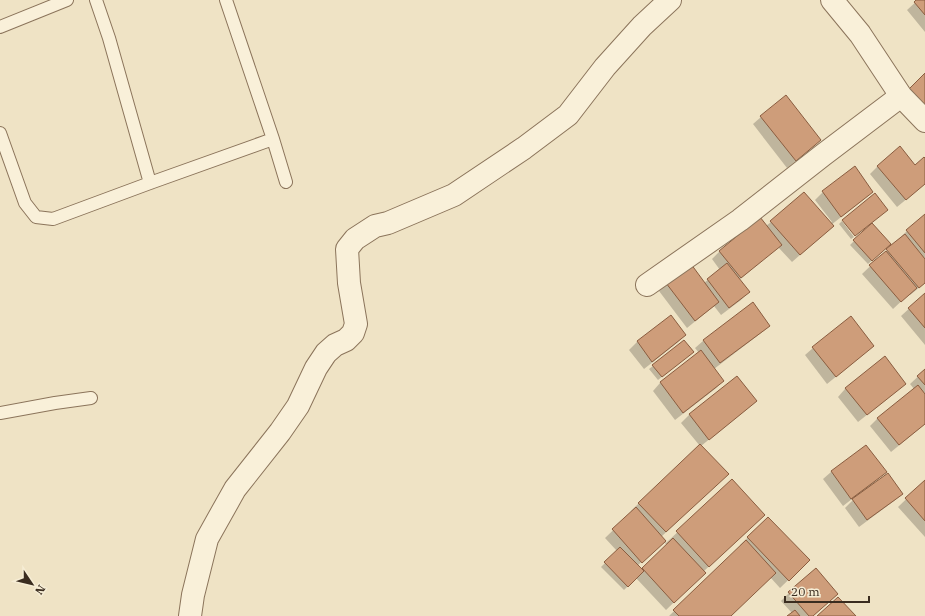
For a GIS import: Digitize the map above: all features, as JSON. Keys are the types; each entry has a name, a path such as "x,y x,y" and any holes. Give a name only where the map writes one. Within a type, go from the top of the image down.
{"street":[{"path":"190,616 193,595 207,539 235,489 280,432 298,406 316,368 326,353 335,345 346,340 353,333 356,324 349,283 347,249 355,239 375,226 388,223 454,195 524,148 568,115 605,67 642,26 670,0"},
{"path":"832,0 860,34 901,96 925,121"},
{"path":"647,285 740,220 901,96"}],"lane":[{"path":"0,27 67,0"},
{"path":"96,0 109,38 150,183"},
{"path":"226,0 286,182"},
{"path":"0,132 25,203 36,217 53,219 273,139"},
{"path":"0,413 91,398"}],"building":[{"path":"916,0 925,0 925,15 914,2"},
{"path":"925,73 925,106 909,89"},
{"path":"786,95 821,140 796,161 760,116"},
{"path":"900,146 915,165 924,157 925,158 925,184 906,200 877,166"},
{"path":"855,166 873,192 841,217 822,191"},
{"path":"804,192 834,226 800,255 770,221"},
{"path":"875,193 888,210 855,236 842,220"},
{"path":"925,214 925,253 906,230"},
{"path":"760,217 782,245 741,278 719,251"},
{"path":"872,223 891,244 872,261 853,240"},
{"path":"905,234 925,259 925,283 919,288 886,249"},
{"path":"886,251 917,288 901,302 869,265"},
{"path":"727,263 750,292 729,308 707,279"},
{"path":"691,264 719,302 695,321 666,283"},
{"path":"925,293 925,328 908,308"},
{"path":"753,302 770,326 720,363 703,340"},
{"path":"671,315 686,335 652,362 637,341"},
{"path":"851,316 874,346 836,377 812,347"},
{"path":"684,340 694,352 662,377 652,365"},
{"path":"701,350 724,381 683,413 660,382"},
{"path":"885,356 906,384 867,415 845,388"},
{"path":"925,369 925,385 917,376"},
{"path":"737,376 757,401 709,440 689,414"},
{"path":"918,385 925,394 925,424 899,445 877,418"},
{"path":"700,444 729,474 666,532 638,503"},
{"path":"866,445 887,472 851,499 831,471"},
{"path":"888,473 903,494 867,520 852,499"},
{"path":"732,479 765,515 709,567 676,531"},
{"path":"925,480 925,521 905,498"},
{"path":"636,507 666,541 642,563 612,529"},
{"path":"768,517 810,560 789,581 747,537"},
{"path":"673,538 706,573 674,603 642,568"},
{"path":"746,540 776,573 731,616 679,616 673,610"},
{"path":"620,547 644,571 628,587 604,562"},
{"path":"816,568 838,594 813,616 809,616 788,592"},
{"path":"838,597 856,616 817,616"},
{"path":"795,610 800,616 787,616"}]}
